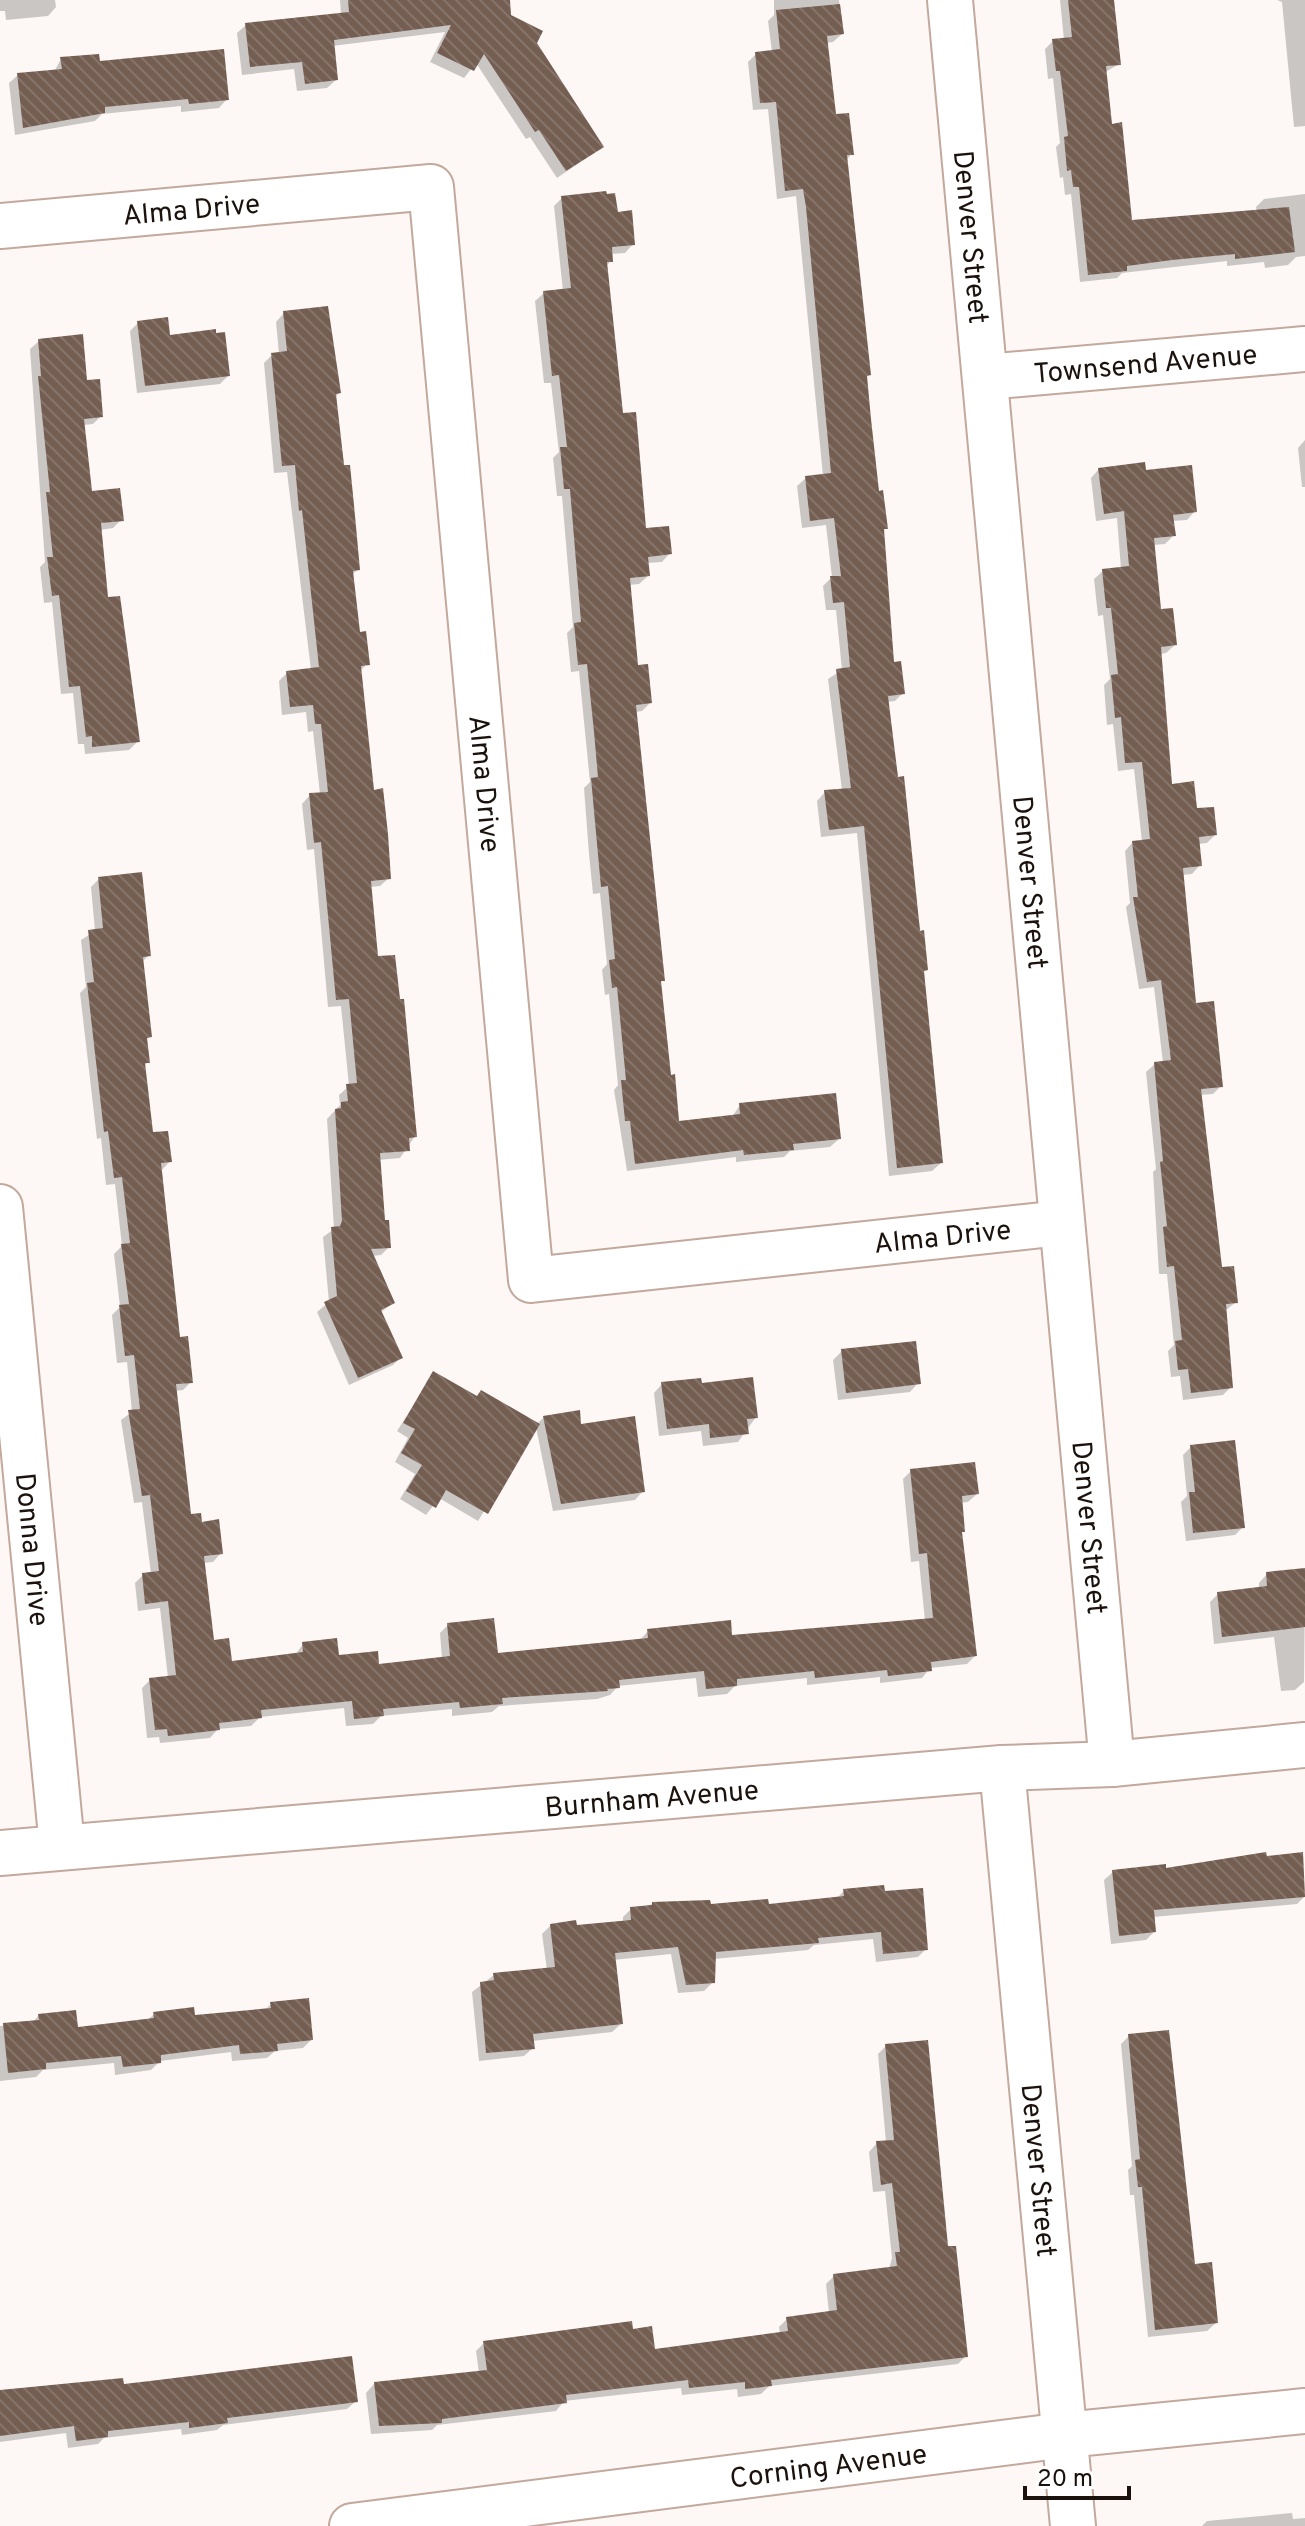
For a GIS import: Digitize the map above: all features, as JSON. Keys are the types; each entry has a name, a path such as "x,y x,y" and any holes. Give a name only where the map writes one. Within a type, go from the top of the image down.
{"street":[{"name":"Denver Street","path":"950,0 1112,1764"},
{"name":"Alma Drive","path":"0,226 431,187 531,1280 1061,1223"},
{"name":"Townsend Avenue","path":"986,377 1305,349"},
{"name":"Donna Drive","path":"0,1207 62,1846"},
{"name":"Burnham Avenue","path":"0,1853 1002,1768 1112,1764 1305,1745"},
{"name":"Denver Street","path":"1002,1768 1073,2526"},
{"name":"Corning Avenue","path":"352,2526 1065,2435 1305,2411"}],"building":[{"path":"348,0 510,0 511,15 543,31 537,43 604,147 566,171 539,130 535,132 484,54 474,71 437,53 451,25 334,40 338,80 305,84 302,62 250,67 245,23 349,12"},
{"path":"1068,0 1114,0 1121,65 1106,66 1112,124 1122,122 1132,220 1289,207 1295,252 1235,259 1235,254 1172,260 1127,266 1127,271 1088,275 1079,187 1073,187 1071,170 1067,171 1064,137 1068,136 1060,71 1056,71 1052,39 1072,37"},
{"path":"840,4 844,34 827,36 836,114 849,113 854,155 847,155 871,375 867,376 871,419 879,491 883,490 888,529 884,529 894,662 901,661 905,694 888,696 898,777 904,776 920,931 924,930 928,970 924,971 943,1163 897,1168 864,826 829,830 824,790 851,788 836,669 850,667 844,602 833,603 830,576 841,576 834,518 810,521 805,476 831,473 806,207 803,189 785,191 776,102 760,103 755,52 780,49 776,10"},
{"path":"224,49 229,100 189,104 188,99 105,107 105,113 23,128 17,73 62,69 60,57 99,54 100,61"},
{"path":"606,191 607,194 615,193 618,212 632,210 635,245 612,247 613,262 607,262 623,413 636,412 646,528 669,526 672,554 648,557 650,576 630,578 638,665 648,664 652,703 636,705 665,981 661,981 679,1121 740,1114 739,1103 836,1093 841,1139 793,1144 794,1150 744,1155 743,1150 635,1164 630,1121 625,1121 621,1080 626,1080 617,987 612,988 609,960 615,959 608,886 601,887 591,778 598,777 594,732 587,664 578,665 574,623 581,622 570,489 564,489 560,447 567,447 559,375 552,376 543,291 571,288 561,196"},
{"path":"328,306 341,393 336,394 344,465 350,465 354,505 360,570 353,571 360,632 366,631 370,665 361,666 374,790 383,788 388,834 391,879 371,881 378,956 395,955 400,999 404,999 417,1137 409,1138 410,1151 380,1153 385,1220 389,1220 391,1248 371,1249 395,1303 381,1310 403,1358 358,1378 324,1302 337,1296 331,1227 340,1226 342,1221 335,1109 341,1108 341,1102 348,1101 346,1084 357,1083 349,999 336,1000 321,842 314,843 309,793 328,792 321,724 315,724 313,705 290,707 286,671 319,667 302,510 299,511 295,465 282,466 271,353 287,351 283,311"},
{"path":"168,317 170,335 216,329 216,333 225,332 230,376 145,386 137,321"},
{"path":"83,334 87,380 100,379 103,417 84,419 92,491 120,488 124,521 101,523 108,597 120,596 140,742 92,747 92,736 86,737 80,686 69,687 59,595 52,596 47,557 53,557 46,492 50,492 38,376 41,376 38,339"},
{"path":"1145,462 1146,470 1192,465 1197,512 1173,515 1176,536 1154,538 1161,609 1173,608 1177,645 1161,647 1172,784 1194,781 1197,808 1214,807 1217,835 1199,837 1202,866 1183,868 1196,1003 1214,1001 1223,1087 1201,1089 1222,1267 1234,1266 1238,1303 1226,1304 1233,1388 1191,1393 1188,1369 1178,1370 1175,1341 1182,1340 1174,1266 1167,1267 1163,1227 1167,1226 1154,1062 1171,1060 1161,980 1147,982 1133,897 1138,897 1132,841 1150,839 1142,762 1125,763 1121,717 1115,718 1111,675 1118,674 1111,608 1106,608 1102,569 1129,566 1124,511 1104,514 1098,468"},
{"path":"142,872 151,956 143,957 152,1037 147,1038 150,1063 145,1063 153,1132 168,1131 172,1162 161,1163 180,1337 188,1336 193,1383 176,1384 191,1514 201,1513 202,1522 219,1519 223,1554 204,1556 214,1640 229,1638 232,1661 303,1652 302,1642 337,1638 339,1655 378,1651 379,1664 450,1656 447,1623 494,1618 498,1653 648,1638 647,1629 731,1620 732,1635 933,1618 927,1553 919,1554 910,1469 975,1462 979,1494 962,1496 965,1532 962,1532 977,1656 931,1662 932,1671 888,1676 887,1670 815,1678 814,1671 737,1679 737,1686 706,1689 704,1671 619,1680 620,1688 608,1691 502,1698 503,1704 460,1708 459,1702 383,1709 384,1716 354,1719 352,1701 261,1710 262,1718 219,1723 220,1730 168,1736 167,1729 155,1730 149,1678 176,1675 168,1601 145,1604 142,1573 159,1571 150,1495 142,1496 128,1410 140,1409 134,1355 125,1356 119,1305 129,1304 121,1244 130,1243 122,1177 114,1178 108,1131 104,1132 87,983 94,982 88,930 103,928 98,877"},
{"path":"916,1341 921,1384 846,1393 841,1349"},
{"path":"433,1371 477,1396 481,1390 540,1424 488,1514 446,1490 436,1508 406,1491 422,1465 401,1453 415,1429 403,1423"},
{"path":"753,1377 758,1418 747,1419 749,1434 710,1438 709,1424 667,1429 661,1382 701,1378 702,1383"},
{"path":"580,1410 581,1424 635,1416 645,1492 561,1504 543,1416"},
{"path":"1235,1440 1245,1528 1193,1533 1189,1492 1195,1492 1190,1445"},
{"path":"1305,1568 1305,1627 1222,1637 1217,1592 1267,1586 1266,1572"},
{"path":"1266,1852 1267,1856 1303,1852 1305,1897 1154,1910 1156,1932 1119,1936 1112,1870 1166,1864 1166,1868"},
{"path":"884,1885 885,1891 923,1888 928,1950 883,1954 881,1932 818,1938 819,1943 716,1952 715,1983 686,1985 678,1947 615,1953 623,2024 533,2034 535,2049 486,2053 480,1982 494,1980 493,1973 555,1967 550,1924 576,1920 577,1925 631,1920 630,1907 652,1905 652,1902 710,1900 711,1904 768,1899 769,1904 844,1896 843,1889"},
{"path":"309,1998 313,2040 277,2044 278,2051 240,2054 239,2045 161,2055 161,2063 123,2067 121,2056 46,2063 46,2069 8,2073 3,2023 39,2020 38,2014 76,2010 78,2027 154,2018 153,2012 194,2007 195,2015 271,2008 270,2002"},
{"path":"1169,2030 1195,2264 1212,2262 1218,2323 1155,2330 1142,2187 1138,2187 1135,2160 1140,2159 1128,2034"},
{"path":"928,2040 948,2246 956,2246 968,2357 771,2380 772,2386 745,2389 745,2382 689,2388 688,2380 566,2395 567,2403 442,2419 442,2423 379,2426 374,2382 487,2370 483,2341 632,2321 633,2329 652,2326 655,2349 788,2331 786,2317 837,2310 833,2274 897,2266 895,2252 900,2252 892,2183 881,2185 876,2141 894,2140 885,2044"},
{"path":"352,2356 358,2402 227,2418 228,2423 189,2428 189,2422 108,2431 108,2437 76,2441 74,2426 0,2436 0,2390 123,2378 124,2384"}]}
